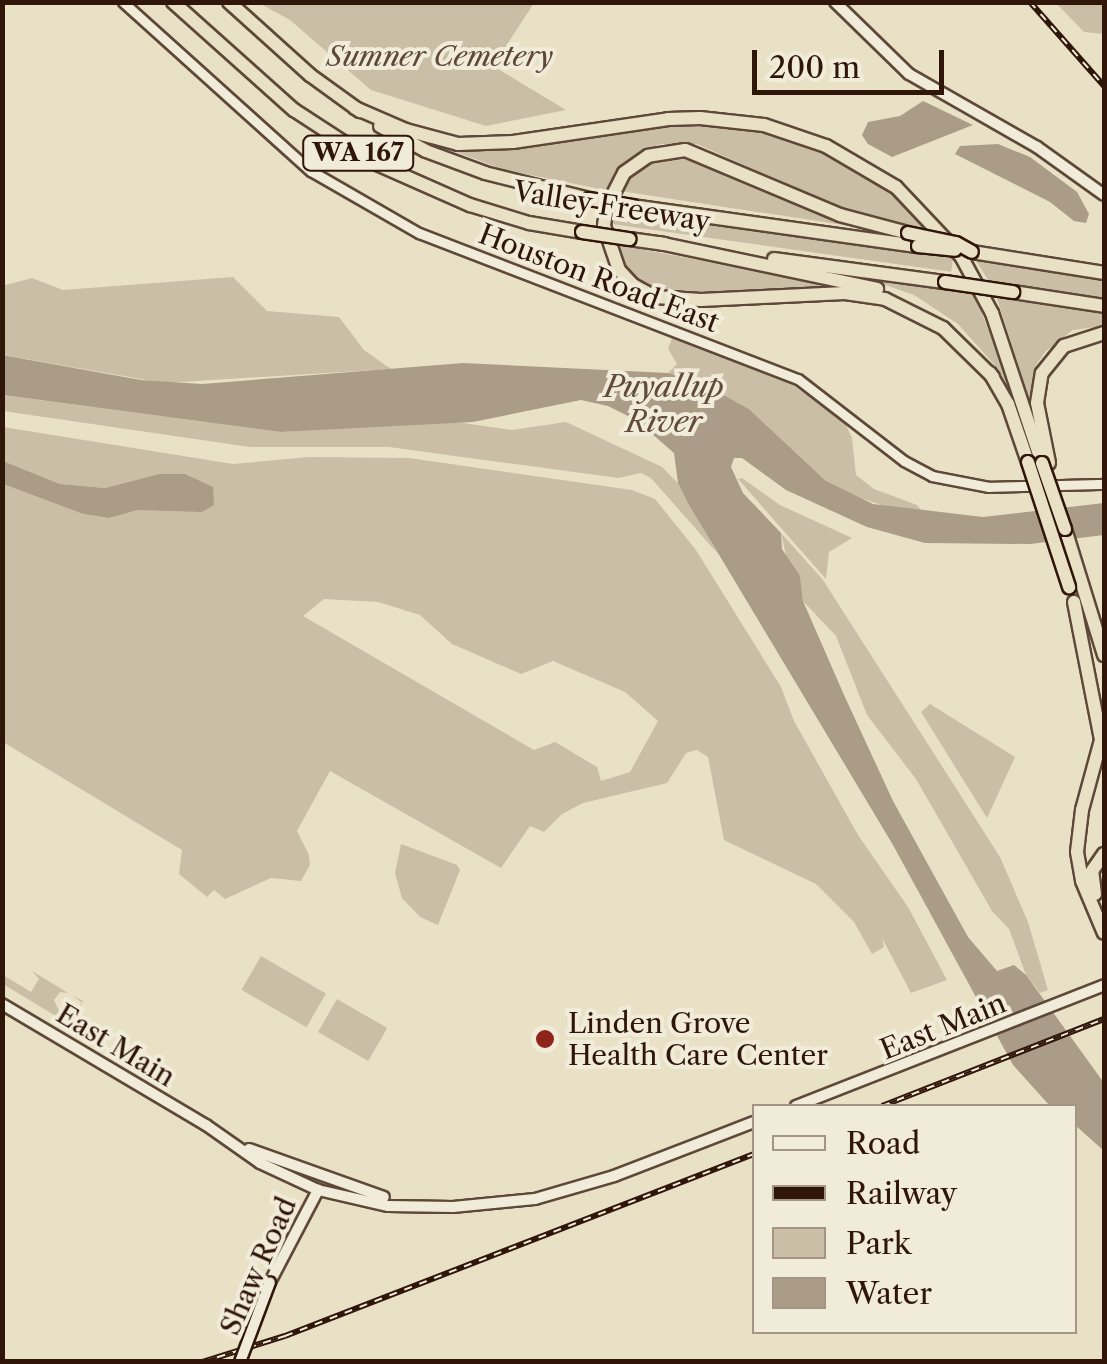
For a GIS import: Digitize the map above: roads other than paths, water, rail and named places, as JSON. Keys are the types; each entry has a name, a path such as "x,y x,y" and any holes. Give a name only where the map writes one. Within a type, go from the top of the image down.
{"highway":[{"name":"Valley Freeway","path":"173,2 294,110 377,164 470,204 529,223 582,232 1104,306"},
{"name":"Valley Freeway","path":"229,2 298,65 354,108 392,134 456,163 589,199 1104,272"},
{"path":"354,108 406,130 458,144 513,142 668,118 764,125 826,146 896,187 961,256 1000,331 1076,586 1104,644"},
{"path":"972,252 956,243 840,215 685,150 648,156 624,174 606,206 604,226 619,270 633,285 655,297 701,300 845,293 885,298 943,328 992,377"},
{"path":"659,243 892,294 960,334 992,377 1040,462 1064,529 1076,586 1074,602 1101,740 1082,810 1077,852 1082,881 1104,933"},
{"path":"1040,462 1037,403 1042,373 1064,346 1104,333"},
{"path":"1074,602 1104,696"},
{"path":"1092,614 1104,654"},
{"path":"1104,854 1091,878 1104,914"}],"main road":[{"path":"835,2 909,74 1037,147 1104,195"},
{"name":"East Main","path":"801,1104 1104,985"},
{"name":"East Main","path":"2,1004 206,1125 273,1158 310,1180 318,1190"},
{"name":"East Main","path":"206,1125 260,1163 318,1190 388,1206 444,1208 516,1202 570,1190 752,1123"},
{"name":"East Main","path":"273,1158 384,1197"},
{"name":"East Main","path":"318,1190 328,1184 444,1208"},
{"name":"Shaw Road","path":"240,1362 270,1282 318,1190"}],"street":[{"name":"Houston Road East","path":"122,2 310,172 420,233 798,380 904,461 932,476 989,488 1104,484"}],"water":[{"path":"923,101 973,125 892,157 868,144 862,135 868,122 900,116"},
{"path":"998,144 1030,157 1077,192 1089,214 1086,223 1074,221 1050,202 955,154 960,146"},
{"name":"Puyallup River","path":"2,355 141,380 202,384 463,363 668,373 698,381 749,409 826,481 873,504 983,517 1104,503 1104,535 1030,544 925,543 867,527 786,490 742,458 734,458 731,467 743,493 781,533 782,549 800,576 803,601 893,801 968,937 997,971 1014,965 1026,975 1104,1083 1104,1151 1077,1127 1077,1104 1048,1104 1013,1065 893,845 688,503 678,483 674,453 636,420 608,406 581,400 473,422 280,432 3,395"},
{"path":"3,461 60,484 105,488 159,474 185,474 213,487 214,505 202,512 138,510 109,518 83,514 3,484"}],"railway":[{"path":"1030,2 1104,86"},
{"path":"887,1104 1104,1019"},
{"path":"202,1362 285,1336 752,1155"}],"place":[{"name":"Linden Grove Health Care Center","path":"545,1039"}],"park label":[{"name":"Sumner Cemetery","path":"440,56"}]}
